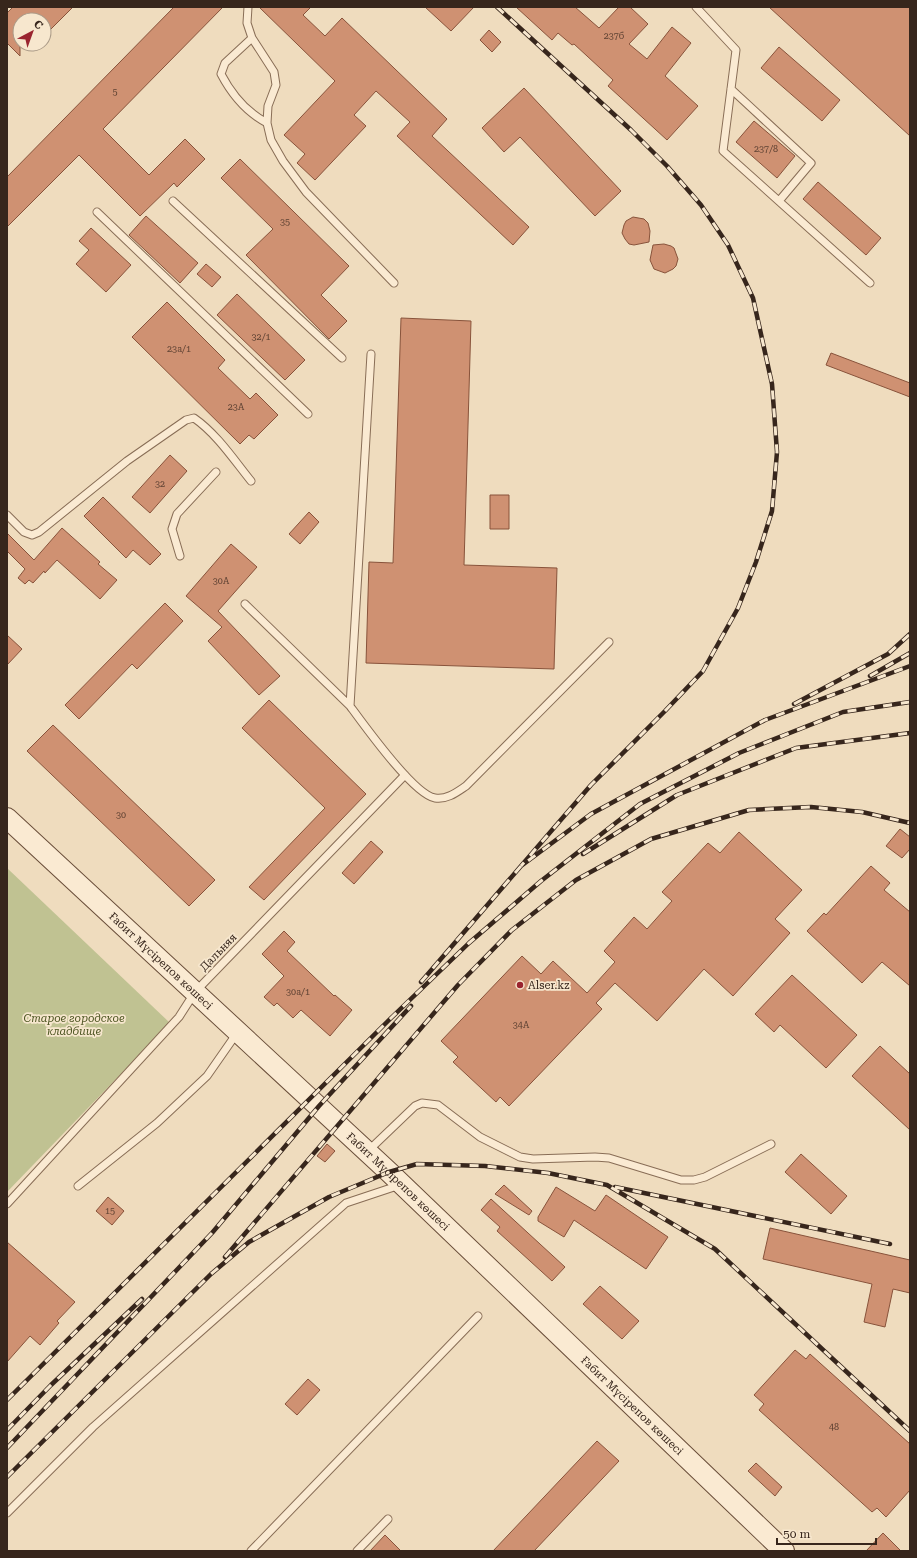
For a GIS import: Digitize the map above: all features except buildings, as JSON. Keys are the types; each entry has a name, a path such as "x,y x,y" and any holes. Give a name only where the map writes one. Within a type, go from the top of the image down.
{"main road":[{"name":"Ғабит Мүсірепов көшесі","path":"7,818 368,1152 784,1551"}],"lane":[{"path":"248,7 247,23 252,38 274,72 276,85 268,106 267,123 271,140 283,161 306,192 394,283"},
{"path":"696,7 736,50 723,151 870,283"},
{"path":"252,38 225,63 221,74 228,89 239,102 254,116 267,123"},
{"path":"731,89 812,163 778,201"},
{"path":"174,201 342,358"},
{"path":"97,212 308,414"},
{"path":"350,706 371,354"},
{"path":"7,515 24,532 32,535 39,532 127,461 186,420 194,418 203,424 215,436 251,481"},
{"path":"180,556 172,529 178,514 189,500 216,472"},
{"path":"245,604 350,706 405,775 424,793 434,798 446,798 457,793 466,786 609,642"},
{"name":"Дальняя","path":"7,1204 179,1017 195,992 405,775"},
{"path":"78,1186 157,1123 207,1076 238,1031"},
{"path":"368,1152 415,1106 422,1103 438,1105 480,1137 520,1157 533,1159 609,1158 681,1180 694,1180 705,1177 771,1144"},
{"path":"7,1513 93,1427 346,1203 402,1185"},
{"path":"251,1551 478,1316"},
{"path":"357,1551 388,1519"}],"green space":[{"name":"Старое городское кладбище","path":"7,868 170,1023 7,1192"}],"railway":[{"path":"497,7 631,130 667,166 701,205 728,245 753,298 772,384 777,452 772,511 756,562 738,608 703,671 591,785 521,866"},
{"path":"794,704 888,654 910,634"},
{"path":"870,676 910,653"},
{"path":"421,982 521,866 591,814 765,720 910,666"},
{"path":"7,1400 390,1019 469,943 541,881 640,804 739,753 843,712 910,702"},
{"path":"583,854 677,795 796,748 910,733"},
{"path":"225,1257 458,985 512,930 576,880 651,839 749,810 811,807 862,812 910,823"},
{"path":"7,1448 212,1233 319,1106 411,1006"},
{"path":"7,1477 211,1274 249,1242 329,1197 389,1172 417,1164 485,1166 548,1173 607,1185 715,1249 910,1431"},
{"path":"615,1187 890,1244"},
{"path":"7,1430 51,1385 142,1299"}],"place":[{"name":"Alser.kz","path":"520,985"}]}
